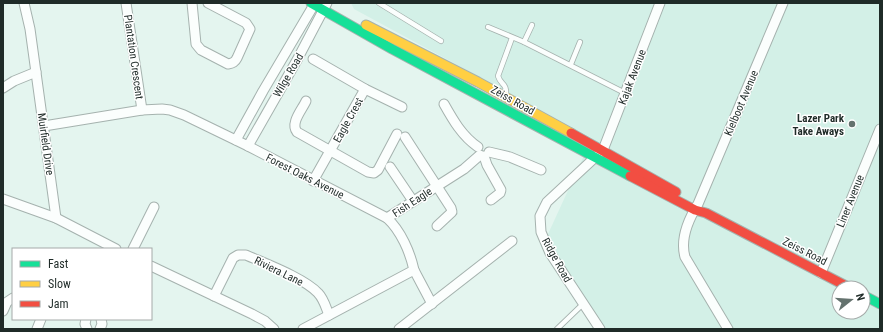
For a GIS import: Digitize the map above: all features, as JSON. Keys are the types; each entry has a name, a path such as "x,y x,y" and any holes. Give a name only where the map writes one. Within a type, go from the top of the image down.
{"street":[{"name":"Muirfield Drive","path":"24,3 29,20 56,218"},
{"name":"Plantation Crescent","path":"126,3 142,110"},
{"path":"192,3 196,44 201,50 228,64 234,62 250,29 246,23 208,3"},
{"name":"Zeiss Road","path":"313,3 325,5 506,97 603,150 706,213 835,280"},
{"name":"Wilge Road","path":"236,140 313,3"},
{"name":"Kajak Avenue","path":"603,150 660,3"},
{"name":"Kielboot Avenue","path":"728,329 684,258 683,241 783,3"},
{"name":"Zeiss Road","path":"325,5 392,49 595,158 696,207"},
{"name":"Wilge Road","path":"248,146 325,5"},
{"name":"Eagle Crest","path":"313,59 365,89 402,107"},
{"path":"3,88 14,81 36,72"},
{"name":"Eagle Crest","path":"314,181 365,89"},
{"path":"263,91 276,97"},
{"name":"Eagle Crest","path":"306,101 295,123 294,129 296,132 368,172 374,173 378,170 401,136"},
{"path":"444,104 461,131 483,153 487,165 501,190 500,193 491,200"},
{"name":"Forest Oaks Avenue","path":"44,126 142,110 162,109 177,112 248,146 387,218 394,226 410,254 414,270 432,304"},
{"name":"Liner Avenue","path":"821,273 877,147 880,129"},
{"name":"Fish Eagle","path":"401,136 451,208 452,212 437,226"},
{"name":"Ridge Road","path":"600,329 563,274 544,241 541,232 540,216 547,202 603,150"},
{"path":"483,153 510,157 541,170"},
{"name":"Fish Eagle","path":"387,218 464,169 483,153"},
{"path":"390,167 413,201"},
{"path":"3,199 56,218 114,248"},
{"path":"134,248 154,207"},
{"path":"399,329 512,241"},
{"name":"Riviera Lane","path":"214,296 233,258 238,255 246,255 313,288 322,298 329,315"},
{"path":"152,266 252,314 265,321 274,329"},
{"path":"303,329 414,270"},
{"path":"3,311 7,302 12,299"},
{"path":"871,299 880,304"},
{"path":"37,329 42,320"}],"lane":[{"path":"379,3 441,41"},
{"path":"524,42 532,25"},
{"path":"488,27 571,64 625,93"},
{"path":"506,97 506,86 498,78 498,76 512,38"},
{"path":"571,64 580,42"},
{"path":"557,329 583,304"}],"shaded area":[{"path":"351,3 880,3 880,329 595,329 543,245 592,138 354,9"}],"traffic: fast":[{"path":"311,3 392,49 630,176"},
{"path":"871,299 880,304"}],"traffic: slow":[{"path":"366,25 478,82 571,133"}],"traffic: jam":[{"path":"571,133 676,192"},
{"path":"630,176 695,210 706,213 835,280"}],"place":[{"name":"Lazer Park Take Aways","path":"852,124"}]}
